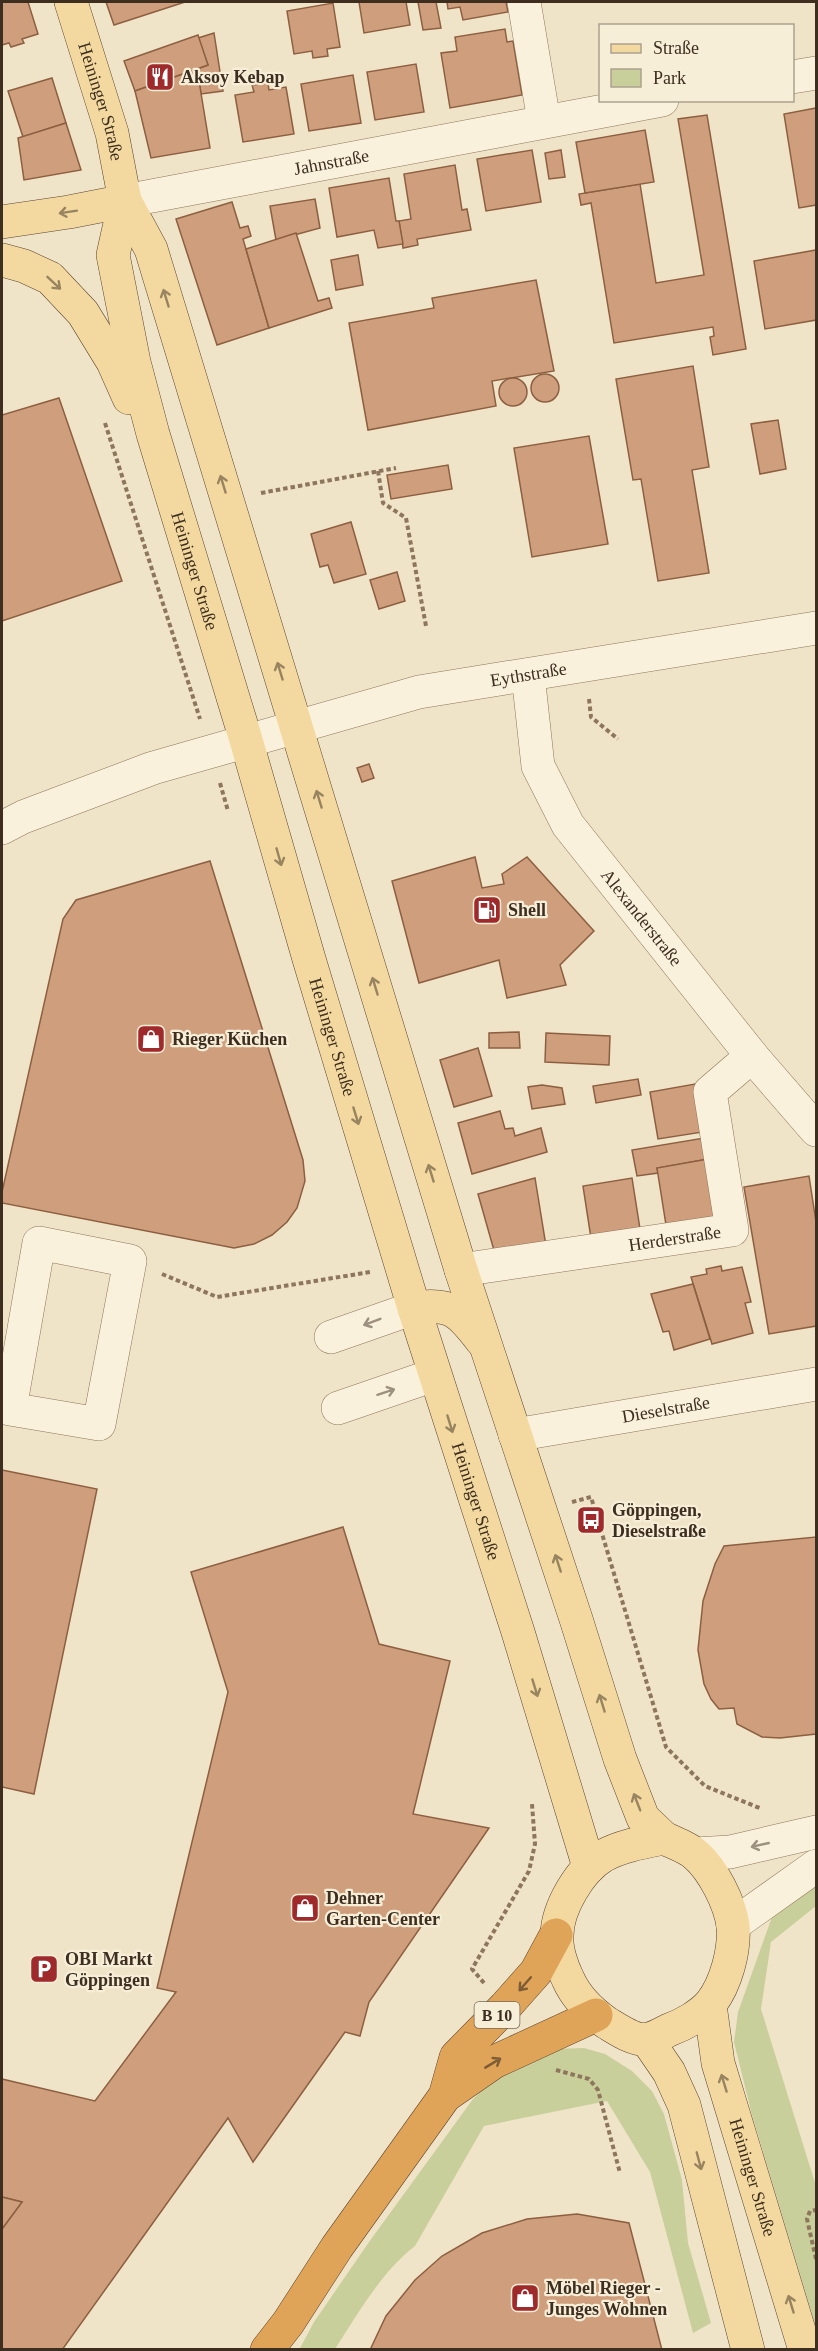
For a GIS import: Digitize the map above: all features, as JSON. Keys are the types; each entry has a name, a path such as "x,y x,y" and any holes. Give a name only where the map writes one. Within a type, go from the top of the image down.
{"highway":[{"name":"B 10","path":"445,2096 456,2057 536,1972 556,1935"},
{"path":"267,2349 282,2336 337,2247 445,2096 494,2062 596,2015"}],"main road":[{"name":"Heininger Straße","path":"71,2 112,133 125,201 151,249 461,1270 620,1759 643,1818 664,1838"},
{"name":"Heininger Straße","path":"125,201 113,255 134,362 153,434 246,740 309,959 401,1312 434,1375 528,1665 589,1866"},
{"name":"Jahnstraße","path":"2,222 125,201"},
{"path":"2,260 24,266 50,278 82,313 113,362 129,399 153,434"},
{"path":"401,1312 436,1305 463,1316 486,1347"},
{"path":"647,2040 681,2025 710,2005 719,1990 730,1960 733,1925 723,1894 711,1871 695,1854 664,1838 633,1845 604,1856 589,1866 574,1885 566,1901 556,1935 565,1973 573,1989 596,2015 627,2034 647,2040 669,2072 684,2105 748,2349"},
{"name":"Heininger Straße","path":"710,2005 718,2063 805,2349"}],"street":[{"path":"524,2 544,121"},
{"path":"794,77 816,73"},
{"name":"Jahnstraße","path":"125,201 652,102"},
{"name":"Eythstraße","path":"2,828 23,817 153,768 419,692 816,628"},
{"name":"Alexanderstraße","path":"528,675 538,766 568,825 752,1056 816,1130"},
{"name":"Herderstraße","path":"461,1270 732,1230 710,1092 752,1056"},
{"path":"39,1243 130,1261 99,1424 6,1408 39,1243"},
{"path":"332,1337 401,1312"},
{"path":"338,1408 434,1375"},
{"name":"Dieselstraße","path":"515,1435 816,1384"},
{"path":"695,1854 730,1852 816,1832"},
{"path":"733,1925 816,1866"}],"path":[{"path":"104,418 230,816"},
{"path":"228,500 396,468"},
{"path":"378,471 383,503 406,518 426,626"},
{"path":"583,666 591,717 618,739"},
{"path":"130,1261 217,1297 376,1270 401,1312"},
{"path":"591,1497 666,1747 705,1786 769,1812 783,1840"},
{"path":"505,2007 472,1969 529,1871 535,1844 531,1801"},
{"path":"525,2047 537,2065 589,2079 598,2090 620,2173"},
{"path":"816,2210 810,2211 807,2219 816,2264"}],"green space":[{"path":"816,1881 816,1906 771,1942 761,2009 816,2186 816,2327 752,2115 734,2042 738,2012 773,1914"},
{"path":"584,2048 605,2054 632,2071 652,2091 664,2114 682,2180 688,2243 711,2323 693,2333 650,2172 607,2101 484,2126 415,2246 391,2268 361,2308 335,2349 299,2350 314,2322 369,2242 473,2099 502,2071 552,2049"}],"building":[{"path":"2,2 28,2 38,34 22,39 24,43 11,47 9,43 2,45"},
{"path":"106,2 185,2 114,25"},
{"path":"359,2 406,2 410,25 364,33"},
{"path":"418,2 436,2 441,28 423,30"},
{"path":"447,2 506,2 508,12 463,20 460,7 448,9"},
{"path":"333,3 340,47 327,49 328,56 313,58 312,51 294,54 287,11"},
{"path":"505,29 507,42 513,41 522,95 450,108 441,53 457,51 455,37"},
{"path":"214,33 223,91 201,94 197,69 208,65 198,38"},
{"path":"198,35 208,65 135,91 124,61"},
{"path":"416,64 424,112 375,120 367,72"},
{"path":"197,69 210,148 151,158 135,91"},
{"path":"353,75 361,123 309,131 301,84"},
{"path":"52,78 66,123 23,137 8,91"},
{"path":"268,83 269,90 286,87 294,134 243,142 235,95 254,92 252,85"},
{"path":"816,108 816,205 799,208 784,114"},
{"path":"707,115 746,349 713,355 710,337 714,336 713,327 614,343 591,203 581,205 579,194 640,184 656,283 704,275 678,119"},
{"path":"66,123 81,170 24,180 18,138"},
{"path":"645,130 654,182 585,193 576,142"},
{"path":"532,150 541,202 486,211 477,159"},
{"path":"561,150 565,177 549,179 545,153"},
{"path":"455,165 462,210 467,209 471,230 417,239 418,245 403,248 399,221 411,219 404,174"},
{"path":"389,178 396,221 399,221 403,244 378,248 374,230 337,237 329,188"},
{"path":"315,199 320,228 276,240 270,206"},
{"path":"232,202 240,228 248,226 251,236 243,239 269,328 217,345 176,219"},
{"path":"296,233 318,301 329,298 332,308 269,328 246,249"},
{"path":"816,250 816,320 765,329 754,261"},
{"path":"358,255 363,285 336,290 331,260"},
{"path":"536,280 554,371 492,381 496,406 368,430 349,323 434,308 432,298"},
{"path":"693,366 709,467 692,470 709,573 658,581 641,479 633,480 616,379"},
{"path":"545,374 555,378 559,388 555,398 545,402 535,398 531,388 535,378"},
{"path":"513,378 523,382 527,392 523,402 513,406 503,402 499,392 503,382"},
{"path":"59,398 122,581 2,621 2,415"},
{"path":"778,420 786,469 760,474 751,424"},
{"path":"589,436 608,544 532,557 514,448"},
{"path":"448,465 452,489 391,499 387,475"},
{"path":"351,522 366,574 334,583 328,565 320,567 311,534"},
{"path":"397,572 405,601 379,609 370,580"},
{"path":"369,764 374,778 362,782 357,768"},
{"name":"Shell","path":"475,857 482,888 504,884 502,874 527,857 594,931 560,965 566,985 507,998 499,960 419,983 392,881"},
{"name":"Rieger Küchen","path":"210,861 303,1160 305,1181 297,1208 287,1222 272,1235 254,1244 234,1248 2,1203 2,1192 63,919 76,900"},
{"path":"519,1032 520,1048 489,1048 489,1033"},
{"path":"546,1033 610,1036 609,1065 545,1062"},
{"path":"478,1048 492,1096 454,1107 440,1060"},
{"path":"638,1079 641,1095 596,1103 593,1086"},
{"path":"695,1084 703,1132 658,1139 650,1092"},
{"path":"542,1085 562,1088 565,1104 532,1109 528,1087"},
{"path":"500,1111 505,1129 513,1128 515,1136 541,1128 547,1152 472,1174 458,1123"},
{"path":"704,1138 708,1159 657,1168 658,1173 637,1176 632,1150"},
{"path":"708,1159 718,1216 666,1225 657,1168"},
{"path":"809,1176 816,1222 816,1326 769,1334 744,1187"},
{"path":"535,1178 546,1246 495,1254 478,1194"},
{"path":"632,1178 640,1229 591,1238 583,1186"},
{"path":"721,1266 722,1271 742,1267 751,1302 745,1303 753,1333 712,1344 691,1277 707,1274 706,1269"},
{"path":"693,1284 710,1339 674,1350 669,1331 663,1332 651,1294"},
{"path":"2,1470 97,1489 34,1794 2,1787"},
{"name":"Dehner Garten-Center","path":"343,1527 379,1644 450,1661 413,1814 489,1828 369,2002 360,2036 345,2032 253,2162 228,2118 62,2350 2,2350 2,2229 22,2202 2,2197 2,2079 95,2101 176,1992 157,1988 228,1692 191,1572"},
{"path":"816,1537 816,1734 780,1738 762,1737 737,1724 734,1708 719,1709 704,1684 698,1650 703,1601 715,1564 724,1546"},
{"path":"2,2197 22,2202 2,2229"},
{"name":"Möbel Rieger - Junges Wohnen","path":"577,2214 629,2223 662,2350 370,2350 386,2316 415,2280 442,2256 482,2233 527,2219"}],"place":[{"name":"Aksoy Kebap","path":"160,77"},
{"name":"Shell","path":"487,910"},
{"name":"Rieger Küchen","path":"151,1039"},
{"name":"Göppingen, Dieselstraße","path":"591,1520"},
{"name":"Dehner Garten-Center","path":"305,1908"},
{"name":"OBI Markt Göppingen","path":"44,1969"},
{"name":"Möbel Rieger - Junges Wohnen","path":"525,2298"}]}
